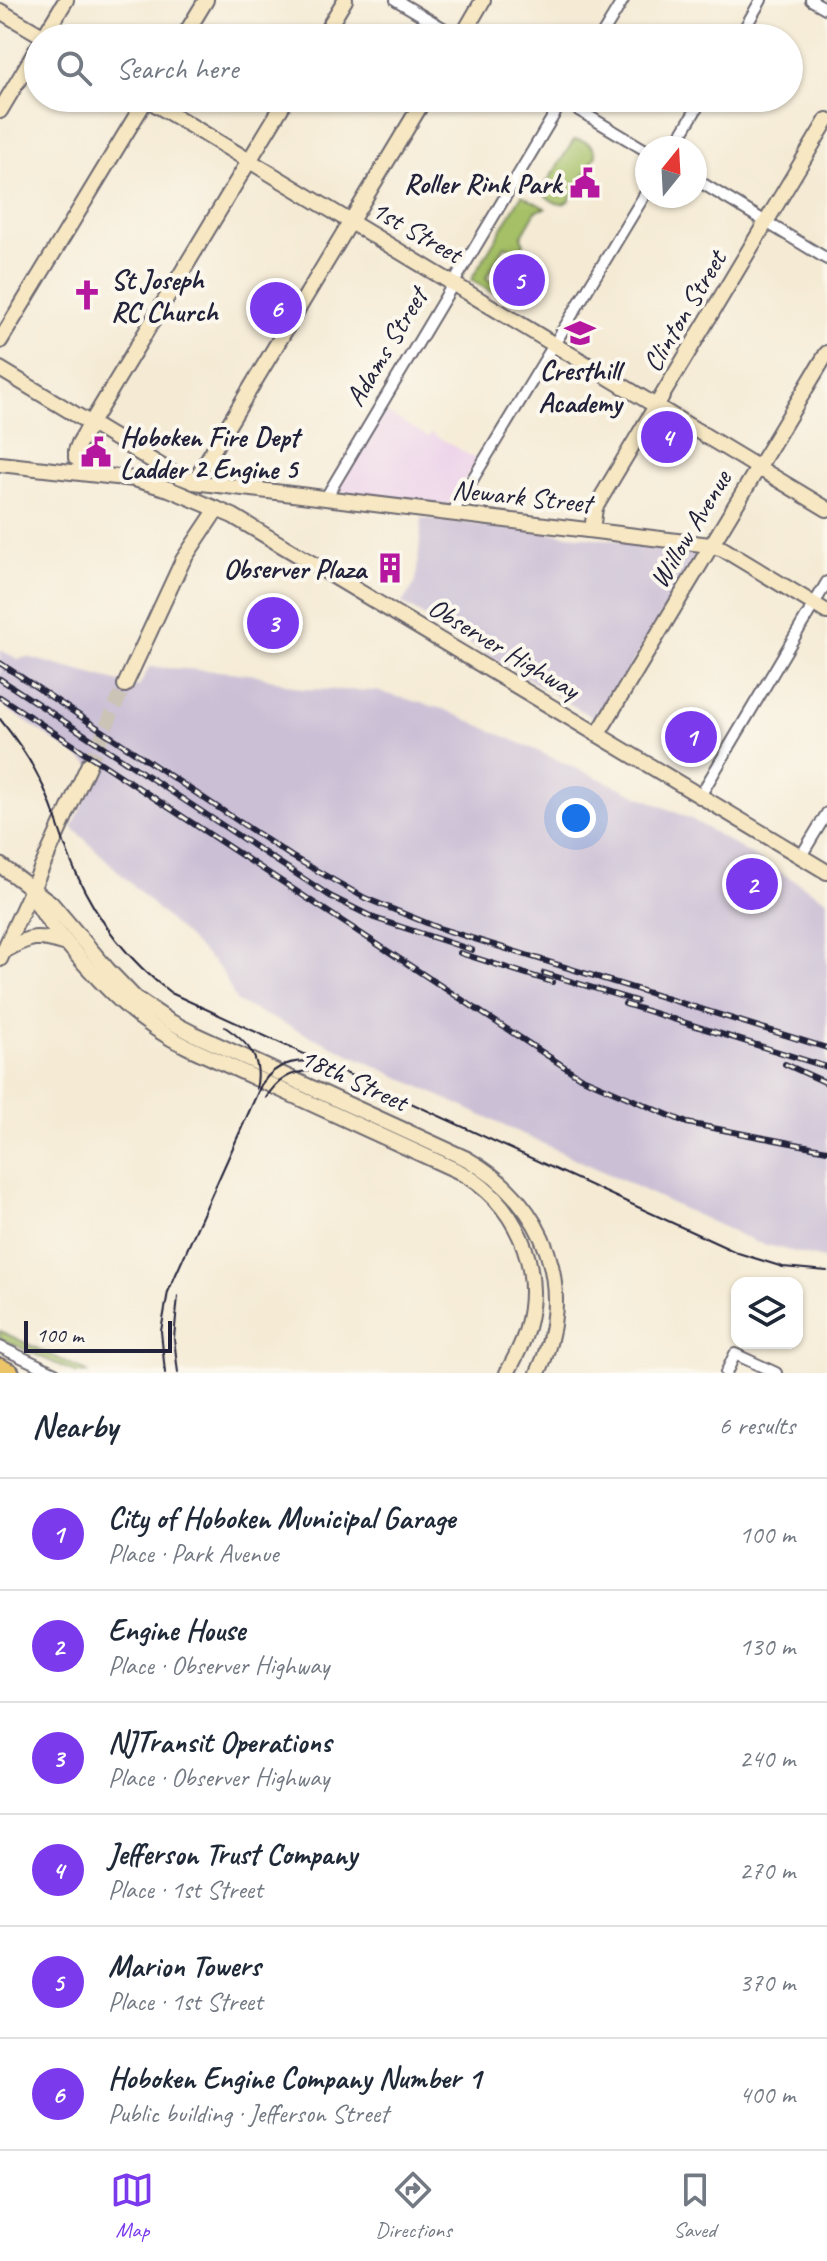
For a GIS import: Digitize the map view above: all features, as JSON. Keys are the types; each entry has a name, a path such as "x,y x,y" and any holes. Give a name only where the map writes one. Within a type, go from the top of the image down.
{"highway":[{"path":"0,1368 10,1373"}],"street":[{"path":"52,24 66,0"},
{"path":"191,24 206,0"},
{"path":"330,24 345,0"},
{"path":"396,0 436,24"},
{"path":"468,24 483,0"},
{"path":"608,24 623,0"},
{"path":"747,24 761,0"},
{"path":"811,0 827,9"},
{"path":"0,11 24,27"},
{"path":"0,111 24,71"},
{"path":"0,341 138,112"},
{"name":"1st Street","path":"169,112 827,509"},
{"path":"102,476 81,464 75,455 90,423 279,112"},
{"path":"0,369 176,475 194,482 417,112"},
{"name":"Adams Street","path":"325,499 554,112"},
{"path":"583,112 635,144"},
{"path":"680,136 695,112"},
{"name":"Clinton Street","path":"592,530 595,508 827,120"},
{"path":"707,186 827,259"},
{"path":"451,515 637,208"},
{"name":"Willow Avenue","path":"598,734 827,353"},
{"path":"0,464 102,476"},
{"name":"Observer Highway","path":"102,476 148,483 243,521 827,872"},
{"name":"Newark Street","path":"194,482 710,545 820,608"},
{"path":"125,685 183,560 217,509"},
{"path":"700,796 820,608 827,582"},
{"path":"2,955 89,764"},
{"path":"801,856 827,813"},
{"name":"18th Street","path":"0,865 51,903 117,980 146,1006 482,1186 503,1208 523,1242 532,1283 529,1321 510,1367"},
{"name":"18th Street","path":"31,890 40,913 119,1001 156,1030 176,1041 467,1159 500,1181 520,1201 541,1236 553,1274 554,1322 539,1372"},
{"path":"2,955 26,938 36,936 68,944"},
{"path":"0,1347 55,1373"},
{"path":"726,1373 735,1354 776,1373"},
{"path":"510,1367 539,1372"}],"shaded area":[{"path":"384,411 428,437 431,433 477,460 448,505 348,494 339,490"},
{"path":"422,518 690,549 698,554 599,718 595,719 402,603 416,582"},
{"path":"0,650 18,659 27,657 139,687 149,667 219,671 257,675 302,689 376,691 443,709 693,820 827,900 827,1260 755,1242 237,1002 221,970 72,827 99,771 0,704"}],"green space":[{"path":"574,140 588,143 596,155 570,199 558,204 546,196 544,187"},
{"path":"522,195 545,208 536,211 521,237 524,244 520,252 505,246 486,278 498,286 501,282 511,289 491,292 471,280"},
{"path":"0,1331 89,1373 76,1373 0,1338"}],"tunnel":[{"path":"89,764 125,685"}],"tram line":[{"path":"0,719 39,777 71,862 94,907 128,954 171,993 738,1253 783,1267 827,1271"},
{"path":"225,1027 241,1039 256,1060 256,1089"},
{"path":"165,1373 161,1331 168,1292 261,1085 271,1073 283,1066 312,1062"},
{"path":"266,1098 285,1078 311,1071"},
{"path":"178,1296 174,1338 178,1373"}],"railway":[{"path":"0,663 291,856 365,898 439,928 827,1048"},
{"path":"0,679 330,896 374,918 472,950"},
{"path":"0,697 580,1077 687,1123 827,1150"},
{"path":"460,953 552,982"},
{"path":"544,973 636,1001"},
{"path":"625,1004 827,1067"},
{"path":"785,1064 827,1083"}],"place":[{"name":"Roller Rink Park","path":"585,183"},
{"name":"Marion Towers","path":"519,280"},
{"name":"St Joseph RC Church","path":"87,295"},
{"name":"Hoboken Engine Company Number 1","path":"276,308"},
{"name":"Cresthill Academy","path":"580,333"},
{"name":"Jefferson Trust Company","path":"667,437"},
{"name":"Hoboken Fire Dept Ladder 2 Engine 5","path":"96,452"},
{"name":"Observer Plaza","path":"390,568"},
{"name":"NJTransit Operations","path":"273,623"},
{"name":"City of Hoboken Municipal Garage","path":"691,737"},
{"name":"Engine House","path":"752,884"}]}
